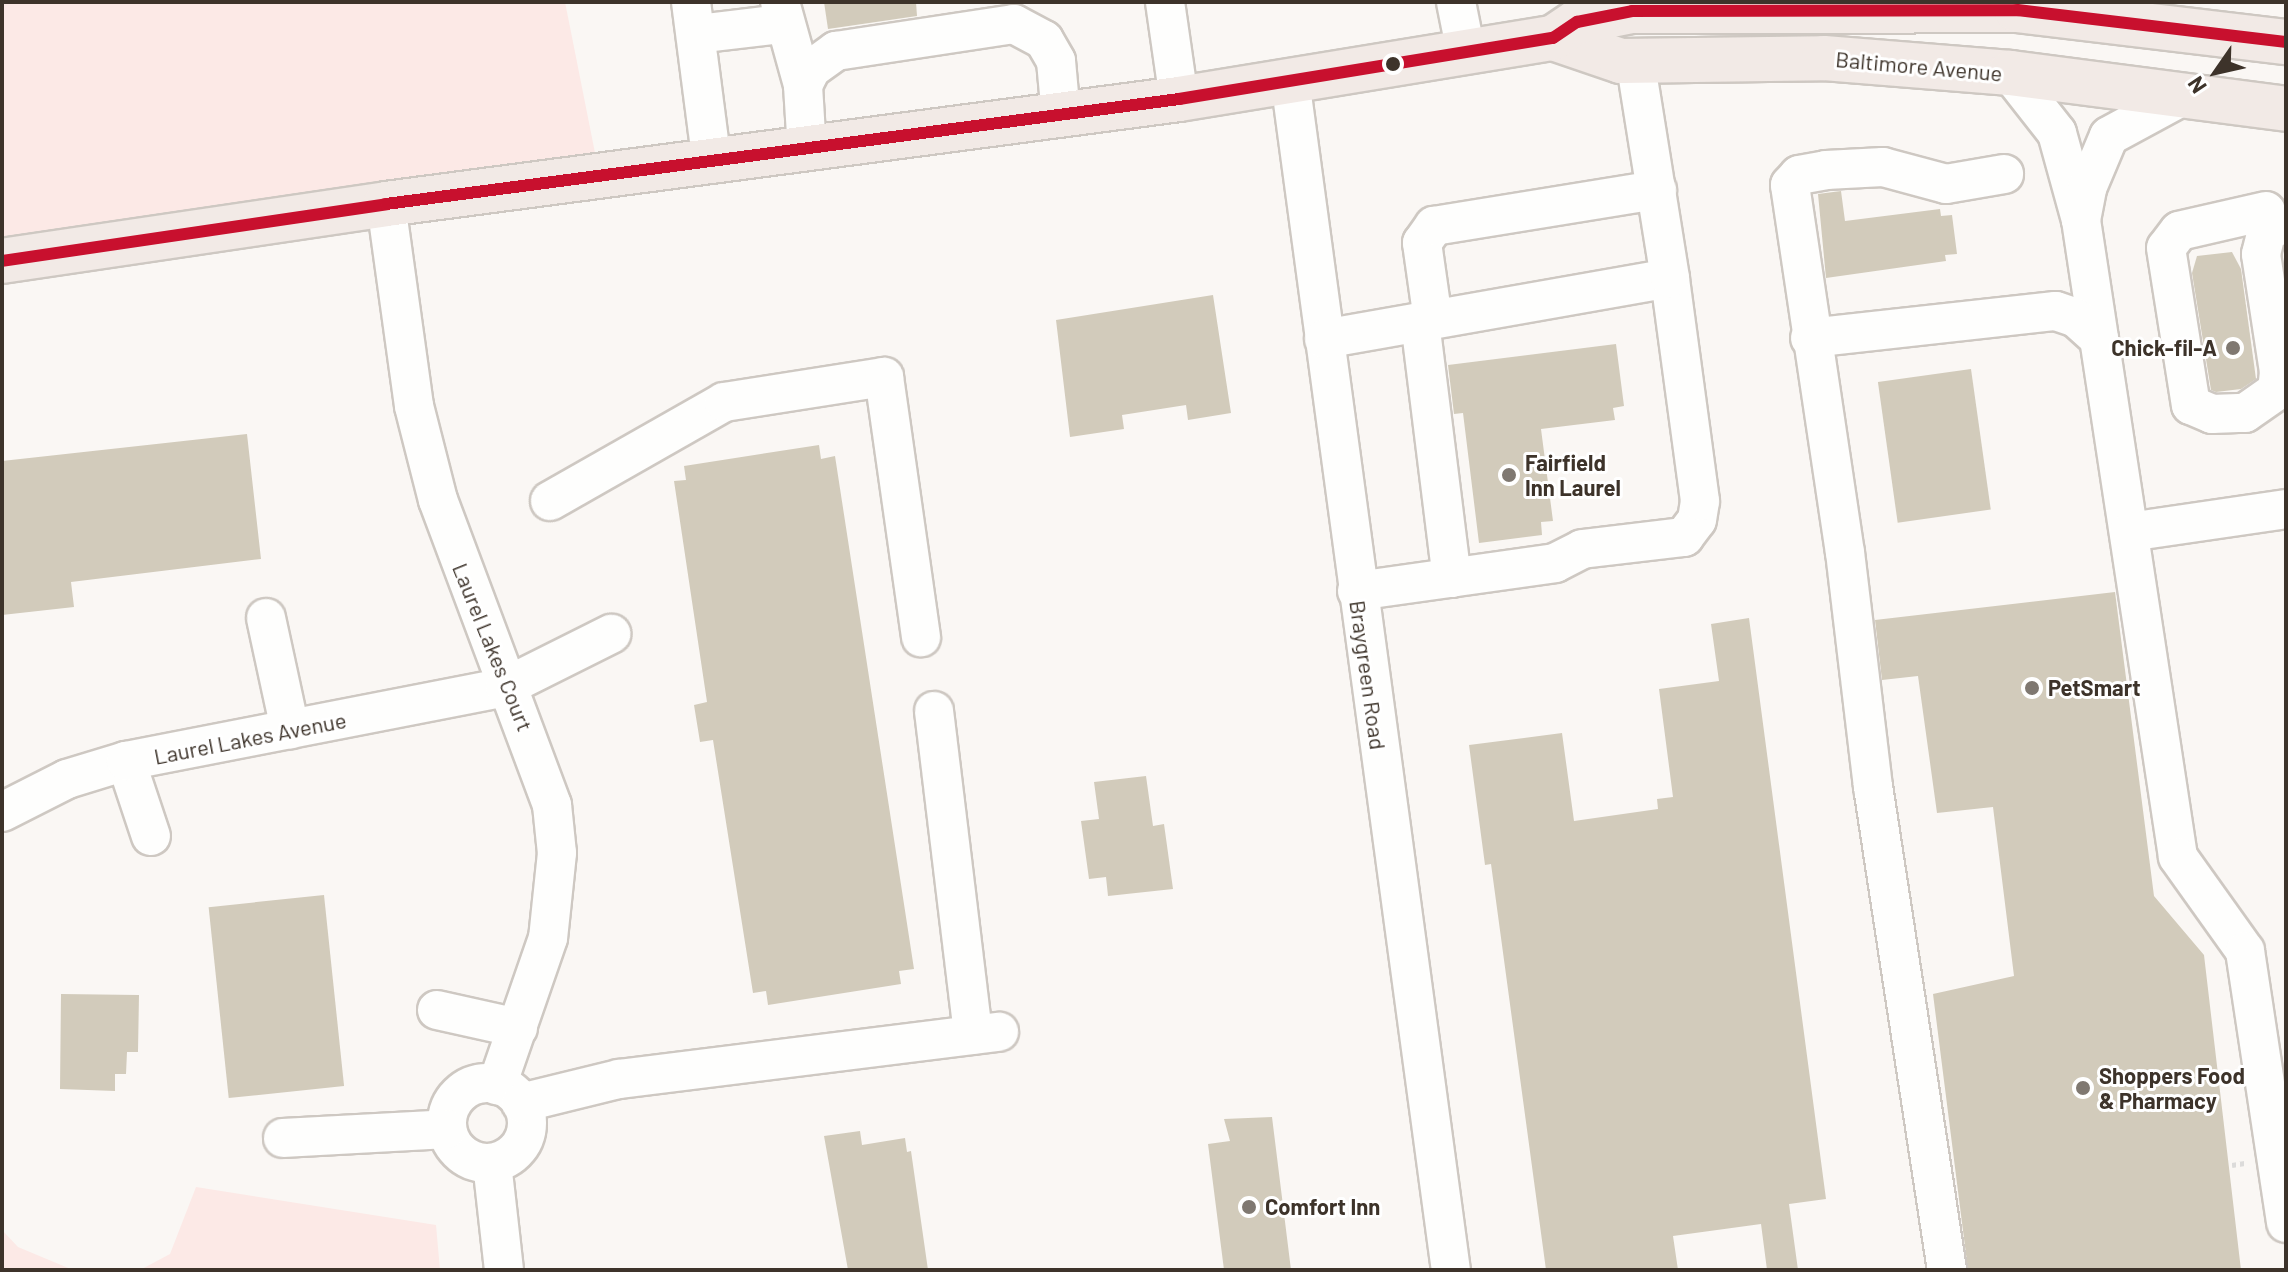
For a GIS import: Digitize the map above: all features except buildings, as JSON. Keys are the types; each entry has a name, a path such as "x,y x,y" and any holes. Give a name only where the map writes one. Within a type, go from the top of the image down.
{"main road":[{"name":"Baltimore Avenue","path":"2,261 386,204 712,164 1179,99 1466,52 1570,21 1632,11 2017,6 2286,42"},
{"path":"1824,58 1987,36 2017,6"},
{"name":"Baltimore Avenue","path":"1570,21 1621,61 1824,58 2010,73 2286,109"}],"street":[{"path":"1165,2 1179,99"},
{"path":"1456,2 1466,52"},
{"path":"712,164 694,18 781,13 803,85 807,151"},
{"path":"803,85 811,69 836,51 1014,24 1044,40 1056,61 1061,116"},
{"path":"1357,591 1555,563 1582,549 1684,537 1697,520 1700,501 1670,278 1635,60"},
{"path":"2010,73 2057,133 2081,220 2178,857 2245,951 2286,1223"},
{"name":"Braygreen Road","path":"1290,80 1451,1270"},
{"path":"2081,220 2087,188 2109,136 2183,96"},
{"path":"1947,1270 1790,185 1799,175 1883,167 1946,184 2004,174"},
{"path":"1452,578 1422,243 1434,226 1657,190"},
{"name":"Laurel Lakes Court","path":"386,204 414,406 438,500 505,687 547,779 557,853 548,938 518,1028 509,1094 527,1118 519,1148 492,1163"},
{"path":"2276,217 2262,239 2277,391 2245,413 2212,414 2191,405 2166,248 2179,231 2276,217"},
{"path":"2023,311 2070,281 2087,259"},
{"path":"1324,339 1670,278"},
{"path":"1810,338 2023,311 2066,315 2099,339"},
{"path":"550,501 724,402 884,377 921,637"},
{"path":"2129,532 2286,509"},
{"path":"266,618 290,729"},
{"name":"Laurel Lakes Avenue","path":"2,812 67,779 126,761 505,687 611,634"},
{"path":"504,1270 492,1163 462,1155 447,1129 448,1113 466,1089 509,1094 986,1033 934,711"},
{"path":"126,761 151,836"},
{"path":"437,1010 518,1028"},
{"path":"283,1138 447,1129"}],"shaded area":[{"path":"2,2 565,2 600,178 2,262"},
{"path":"196,1187 436,1225 440,1270 140,1270 170,1254"},
{"path":"2,1230 18,1247 73,1270 2,1270"}],"transit line":[{"path":"2,261 386,204 1179,99 1553,38 1577,22 1632,11 2017,10 2286,42"}],"place":[{"name":"Chick-fil-A","path":"2233,348"},
{"name":"Fairfield Inn Laurel","path":"1509,475"},
{"name":"PetSmart","path":"2032,688"},
{"name":"Shoppers Food & Pharmacy","path":"2083,1088"},
{"name":"Comfort Inn","path":"1249,1207"}]}
